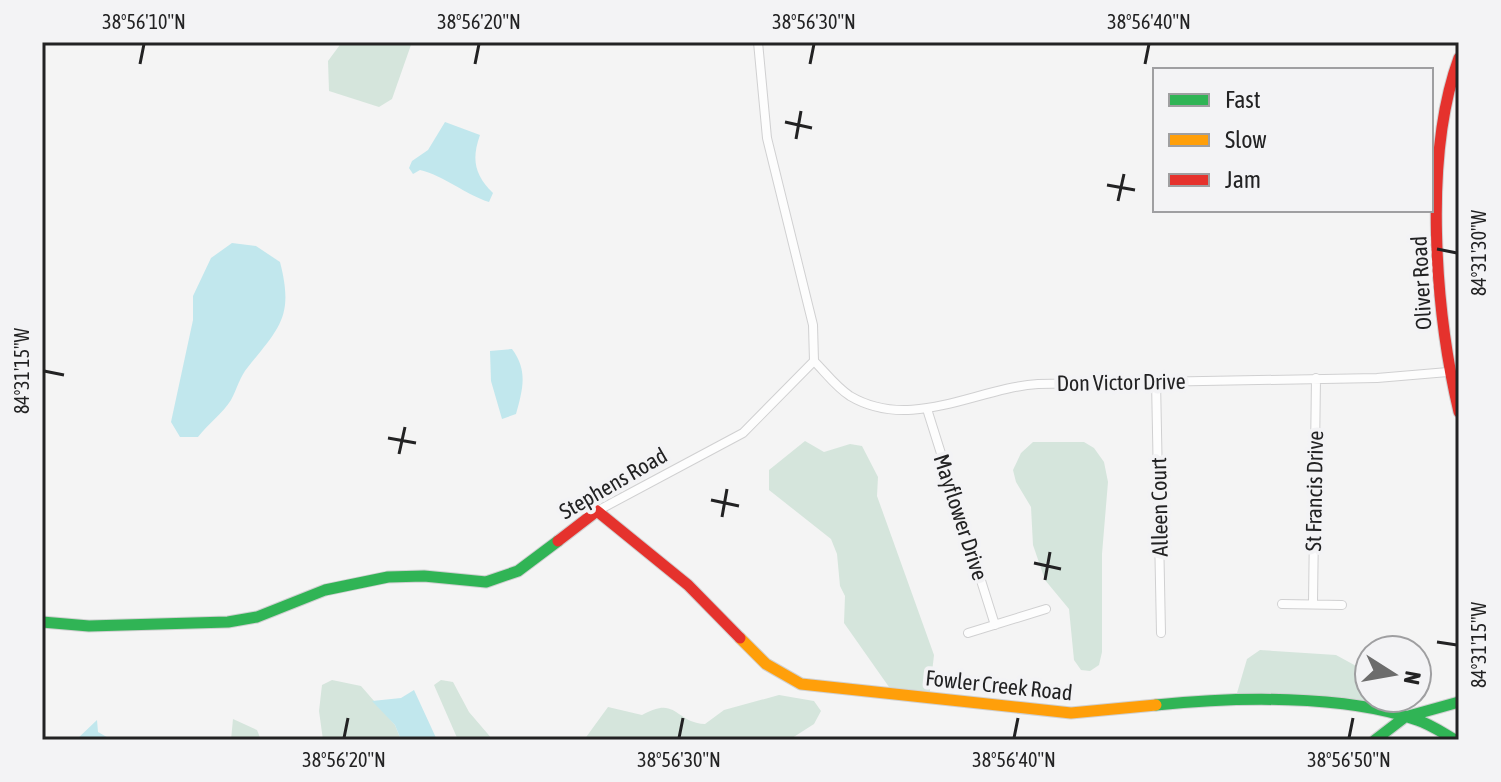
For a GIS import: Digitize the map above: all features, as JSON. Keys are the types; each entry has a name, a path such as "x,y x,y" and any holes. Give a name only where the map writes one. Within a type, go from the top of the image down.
{"main road":[{"name":"Oliver Road","path":"1459,58 1441,110 1435,152 1441,311 1448,372 1459,412"},
{"name":"Stephens Road","path":"42,622 89,626 228,622 257,617 325,590 388,577 424,576 486,582 518,571 597,511"},
{"name":"Fowler Creek Road","path":"597,511 688,585 766,664 801,684 1071,713 1236,700 1351,704 1405,717 1455,740"},
{"path":"1375,740 1405,717 1459,702"}],"street":[{"path":"758,42 767,138 813,325 814,361"},
{"name":"Don Victor Drive","path":"814,361 837,386 861,401 890,408 927,409 1020,385 1448,372"},
{"name":"Stephens Road","path":"597,511 743,433 814,361"},
{"name":"St Francis Drive","path":"1313,603 1316,378"},
{"name":"Alleen Court","path":"1156,381 1161,633"},
{"name":"Mayflower Drive","path":"927,409 995,625"},
{"path":"1282,604 1342,605"},
{"path":"968,633 1046,609"}],"shaded area":[{"path":"342,42 412,42 392,99 379,107 329,91 328,61"},
{"path":"805,441 824,452 850,444 862,446 878,477 877,496 934,655 929,699 900,696 889,687 844,623 845,596 840,586 837,554 831,539 769,490 769,470"},
{"path":"1033,442 1084,442 1094,448 1104,462 1108,482 1102,554 1102,652 1099,665 1090,671 1081,670 1074,660 1069,609 1045,580 1033,545 1031,507 1016,482 1013,470 1021,453"},
{"path":"1260,650 1336,655 1353,664 1353,700 1237,693 1247,659"},
{"path":"332,680 361,686 395,725 401,740 323,740 319,711 322,685"},
{"path":"441,680 453,682 469,712 493,740 458,740 434,685"},
{"path":"779,695 814,701 821,711 814,724 789,740 584,740 608,707 642,715 662,708 669,709 705,724 724,710"},
{"path":"233,719 257,730 261,740 231,740"}],"water":[{"path":"445,122 480,135 475,160 482,180 493,193 489,202 429,173 420,170 413,174 409,168 412,161 428,150"},
{"path":"232,243 256,246 280,262 285,296 281,320 245,371 228,405 198,437 180,437 171,422 193,320 193,296 211,258"},
{"path":"512,349 520,364 522,388 516,414 502,419 491,381 490,351"},
{"path":"414,690 437,740 401,740 395,725 372,701 401,698"},
{"path":"97,720 98,732 112,740 76,740"}],"traffic: fast":[{"path":"42,622 89,626 228,622 257,617 325,590 388,577 424,576 486,582 518,571 558,541"},
{"path":"1156,705 1254,699 1323,702 1388,712 1417,720 1455,740"},
{"path":"1375,740 1405,717 1459,702"}],"traffic: slow":[{"path":"740,638 766,664 801,684 1071,713 1156,705"}],"traffic: jam":[{"path":"1459,58 1440,140 1436,234 1444,328 1459,412"},
{"path":"558,541 597,511 688,585 740,638"}]}
